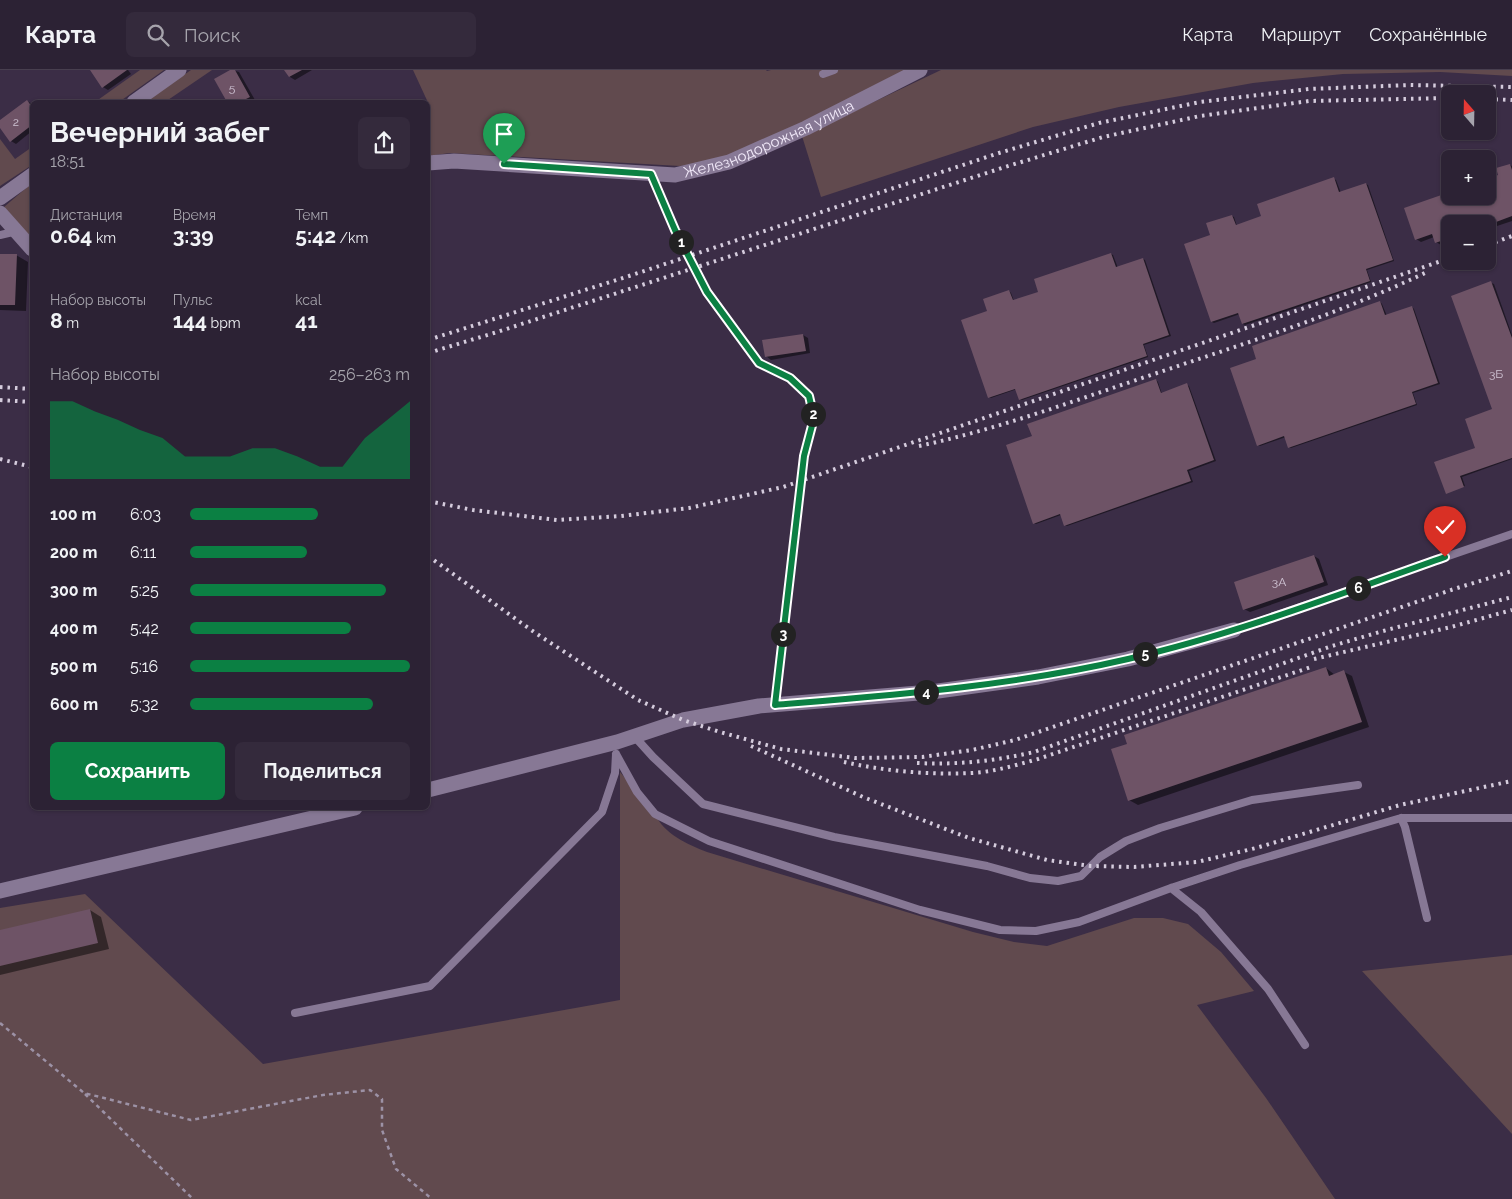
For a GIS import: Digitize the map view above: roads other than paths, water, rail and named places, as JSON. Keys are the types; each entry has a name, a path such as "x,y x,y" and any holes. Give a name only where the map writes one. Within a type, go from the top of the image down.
{"street":[{"path":"137,100 179,70"},
{"name":"Железнодорожная улица","path":"430,162 454,161 675,175 729,162 806,128 920,70"},
{"path":"0,198 30,176"},
{"path":"0,213 30,247"},
{"path":"430,790 617,748 635,737 683,720 759,706 931,692 1038,677 1128,659 1234,630"},
{"path":"0,891 346,810"}],"lane":[{"path":"823,74 834,70"},
{"path":"0,235 16,231"},
{"path":"1234,630 1512,534"},
{"path":"635,737 653,757 703,804 834,837 987,866 1030,878 1058,881 1081,876 1100,857 1126,842 1160,828 1252,800 1358,785"},
{"path":"617,748 637,792 655,814 709,841 920,910 1000,930 1036,931 1079,922 1240,865 1400,818 1512,818"},
{"path":"294,1013 430,986 602,812 615,773 617,748"},
{"path":"1400,818 1405,827 1427,918"},
{"path":"1171,888 1201,912 1268,989 1305,1045"}],"railway":[{"path":"430,339 629,276 999,153 1099,123 1200,102 1309,89 1409,85 1512,87"},
{"path":"430,352 1103,137 1200,116 1309,101 1441,98"},
{"path":"1496,99 1512,100"},
{"path":"1496,242 1512,236"},
{"path":"430,501 473,510 557,520 621,516 689,508 783,487 1441,261"},
{"path":"919,446 1037,413 1258,339 1326,315 1427,272"},
{"path":"0,387 30,389"},
{"path":"0,400 30,402"},
{"path":"0,459 30,466"},
{"path":"430,557 534,632 638,700 683,720 781,749 855,758 922,757 972,750 1015,740 1454,589 1512,571"},
{"path":"917,763 976,762 1034,752 1332,646 1512,597"},
{"path":"1314,659 1451,627 1512,610"},
{"path":"844,762 875,768 923,773 971,773 997,770 1038,759 1311,667"},
{"path":"751,746 863,797 969,838 1047,860 1091,866 1134,867 1197,862 1256,848 1400,805 1512,781"}]}
